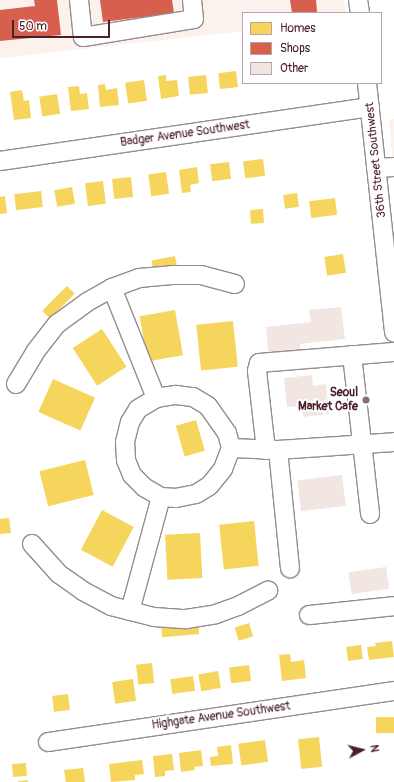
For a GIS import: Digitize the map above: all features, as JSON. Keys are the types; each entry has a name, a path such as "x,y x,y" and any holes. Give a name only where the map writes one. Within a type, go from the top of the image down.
{"street":[{"path":"78,0 83,37 194,19 192,0"},
{"path":"358,0 360,12"},
{"name":"36th Street Southwest","path":"367,84 370,107 385,167 394,333"},
{"name":"Badger Avenue Southwest","path":"0,161 370,107"},
{"path":"16,384 35,352 57,324 87,302 112,288 139,278 172,275 201,276 235,284"},
{"path":"112,288 156,398"},
{"path":"290,568 272,450 257,371 259,363 394,352"},
{"path":"352,355 370,514"},
{"path":"176,395 193,397 208,406 227,433 231,448 223,469 209,486 196,494 176,498 161,497 144,487 132,475 126,460 124,442 130,422 138,409 156,398 176,395"},
{"path":"231,448 272,450 394,442"},
{"path":"130,612 161,497"},
{"path":"32,544 59,574 83,591 111,606 154,617 186,619 216,614 238,606 268,591"},
{"path":"309,615 394,606"},
{"name":"Highgate Avenue Southwest","path":"48,742 394,691"}],"shaded area":[{"path":"0,0 344,0 346,12 242,12 242,31 0,58"},
{"path":"389,119 394,119 394,170"}],"building: Homes":[{"path":"236,71 238,87 220,89 218,73"},
{"path":"166,75 166,81 177,80 179,96 161,99 158,76"},
{"path":"206,75 208,93 190,95 188,77"},
{"path":"144,80 147,101 128,103 125,83"},
{"path":"105,84 106,90 117,88 119,105 100,107 98,85"},
{"path":"79,86 80,94 87,93 89,109 71,111 68,87"},
{"path":"22,90 24,101 29,100 31,118 14,120 10,92"},
{"path":"57,94 60,114 42,117 39,97"},
{"path":"263,159 265,176 245,178 243,161"},
{"path":"229,162 231,179 212,181 210,164"},
{"path":"197,167 199,183 190,185 191,192 182,193 179,170"},
{"path":"166,172 169,194 151,196 148,175"},
{"path":"131,177 133,197 114,199 112,179"},
{"path":"103,181 106,204 88,206 85,183"},
{"path":"72,187 75,204 57,207 54,190"},
{"path":"41,191 43,207 16,210 14,194"},
{"path":"297,193 299,207 285,209 283,195"},
{"path":"5,196 7,213 0,214 0,197"},
{"path":"335,198 337,215 311,218 309,201"},
{"path":"263,209 264,223 251,224 250,210"},
{"path":"343,254 346,273 327,276 324,257"},
{"path":"175,256 177,266 153,270 151,261"},
{"path":"67,286 75,294 50,319 42,311"},
{"path":"175,310 183,355 148,362 140,316"},
{"path":"233,321 238,367 201,371 196,325"},
{"path":"102,329 127,367 97,386 73,348"},
{"path":"53,379 95,398 80,431 38,412"},
{"path":"196,420 205,451 185,457 176,426"},
{"path":"85,460 94,495 48,506 39,471"},
{"path":"102,510 134,527 113,567 81,550"},
{"path":"9,518 11,533 0,534 0,519"},
{"path":"254,521 259,566 224,569 219,525"},
{"path":"200,533 202,578 167,580 165,535"},
{"path":"198,622 199,634 162,637 161,625"},
{"path":"249,623 253,636 239,641 235,627"},
{"path":"392,641 394,657 369,660 367,647 376,646 375,643"},
{"path":"361,645 363,659 348,661 346,647"},
{"path":"290,654 291,662 304,660 306,678 282,681 279,655"},
{"path":"152,663 154,683 138,685 136,665"},
{"path":"249,665 251,681 231,683 229,667"},
{"path":"218,671 221,688 201,691 198,674"},
{"path":"193,676 195,691 172,694 170,679"},
{"path":"133,679 136,701 115,704 112,682"},
{"path":"68,694 70,710 54,712 52,696"},
{"path":"376,717 394,717 394,733 376,733"},
{"path":"319,737 322,767 301,769 298,739"},
{"path":"265,740 268,762 241,766 238,744"},
{"path":"231,745 233,764 211,766 210,757 218,756 217,747"},
{"path":"201,750 203,766 194,767 195,770 181,772 179,753"},
{"path":"172,754 174,770 165,771 165,776 155,777 153,756"},
{"path":"142,760 144,774 135,775 135,780 111,782 109,764"},
{"path":"26,763 27,776 13,777 12,764"},
{"path":"83,768 85,782 66,782 64,770"},
{"path":"28,780 28,782 18,782 18,781"}],"building: Shops":[{"path":"34,0 57,0 61,35 0,41 0,10 35,6"},
{"path":"100,0 172,0 174,13 103,22"},
{"path":"290,0 316,0 317,12 292,12"}],"building: Other":[{"path":"341,307 345,339 300,344 301,355 269,359 266,327 311,322 309,310"},
{"path":"312,375 313,386 326,384 329,414 303,417 302,406 287,407 284,378"},
{"path":"342,475 346,506 301,511 297,480"},
{"path":"386,567 389,589 351,594 348,572"}],"place":[{"name":"Seoul Market Cafe","path":"366,400"}]}
